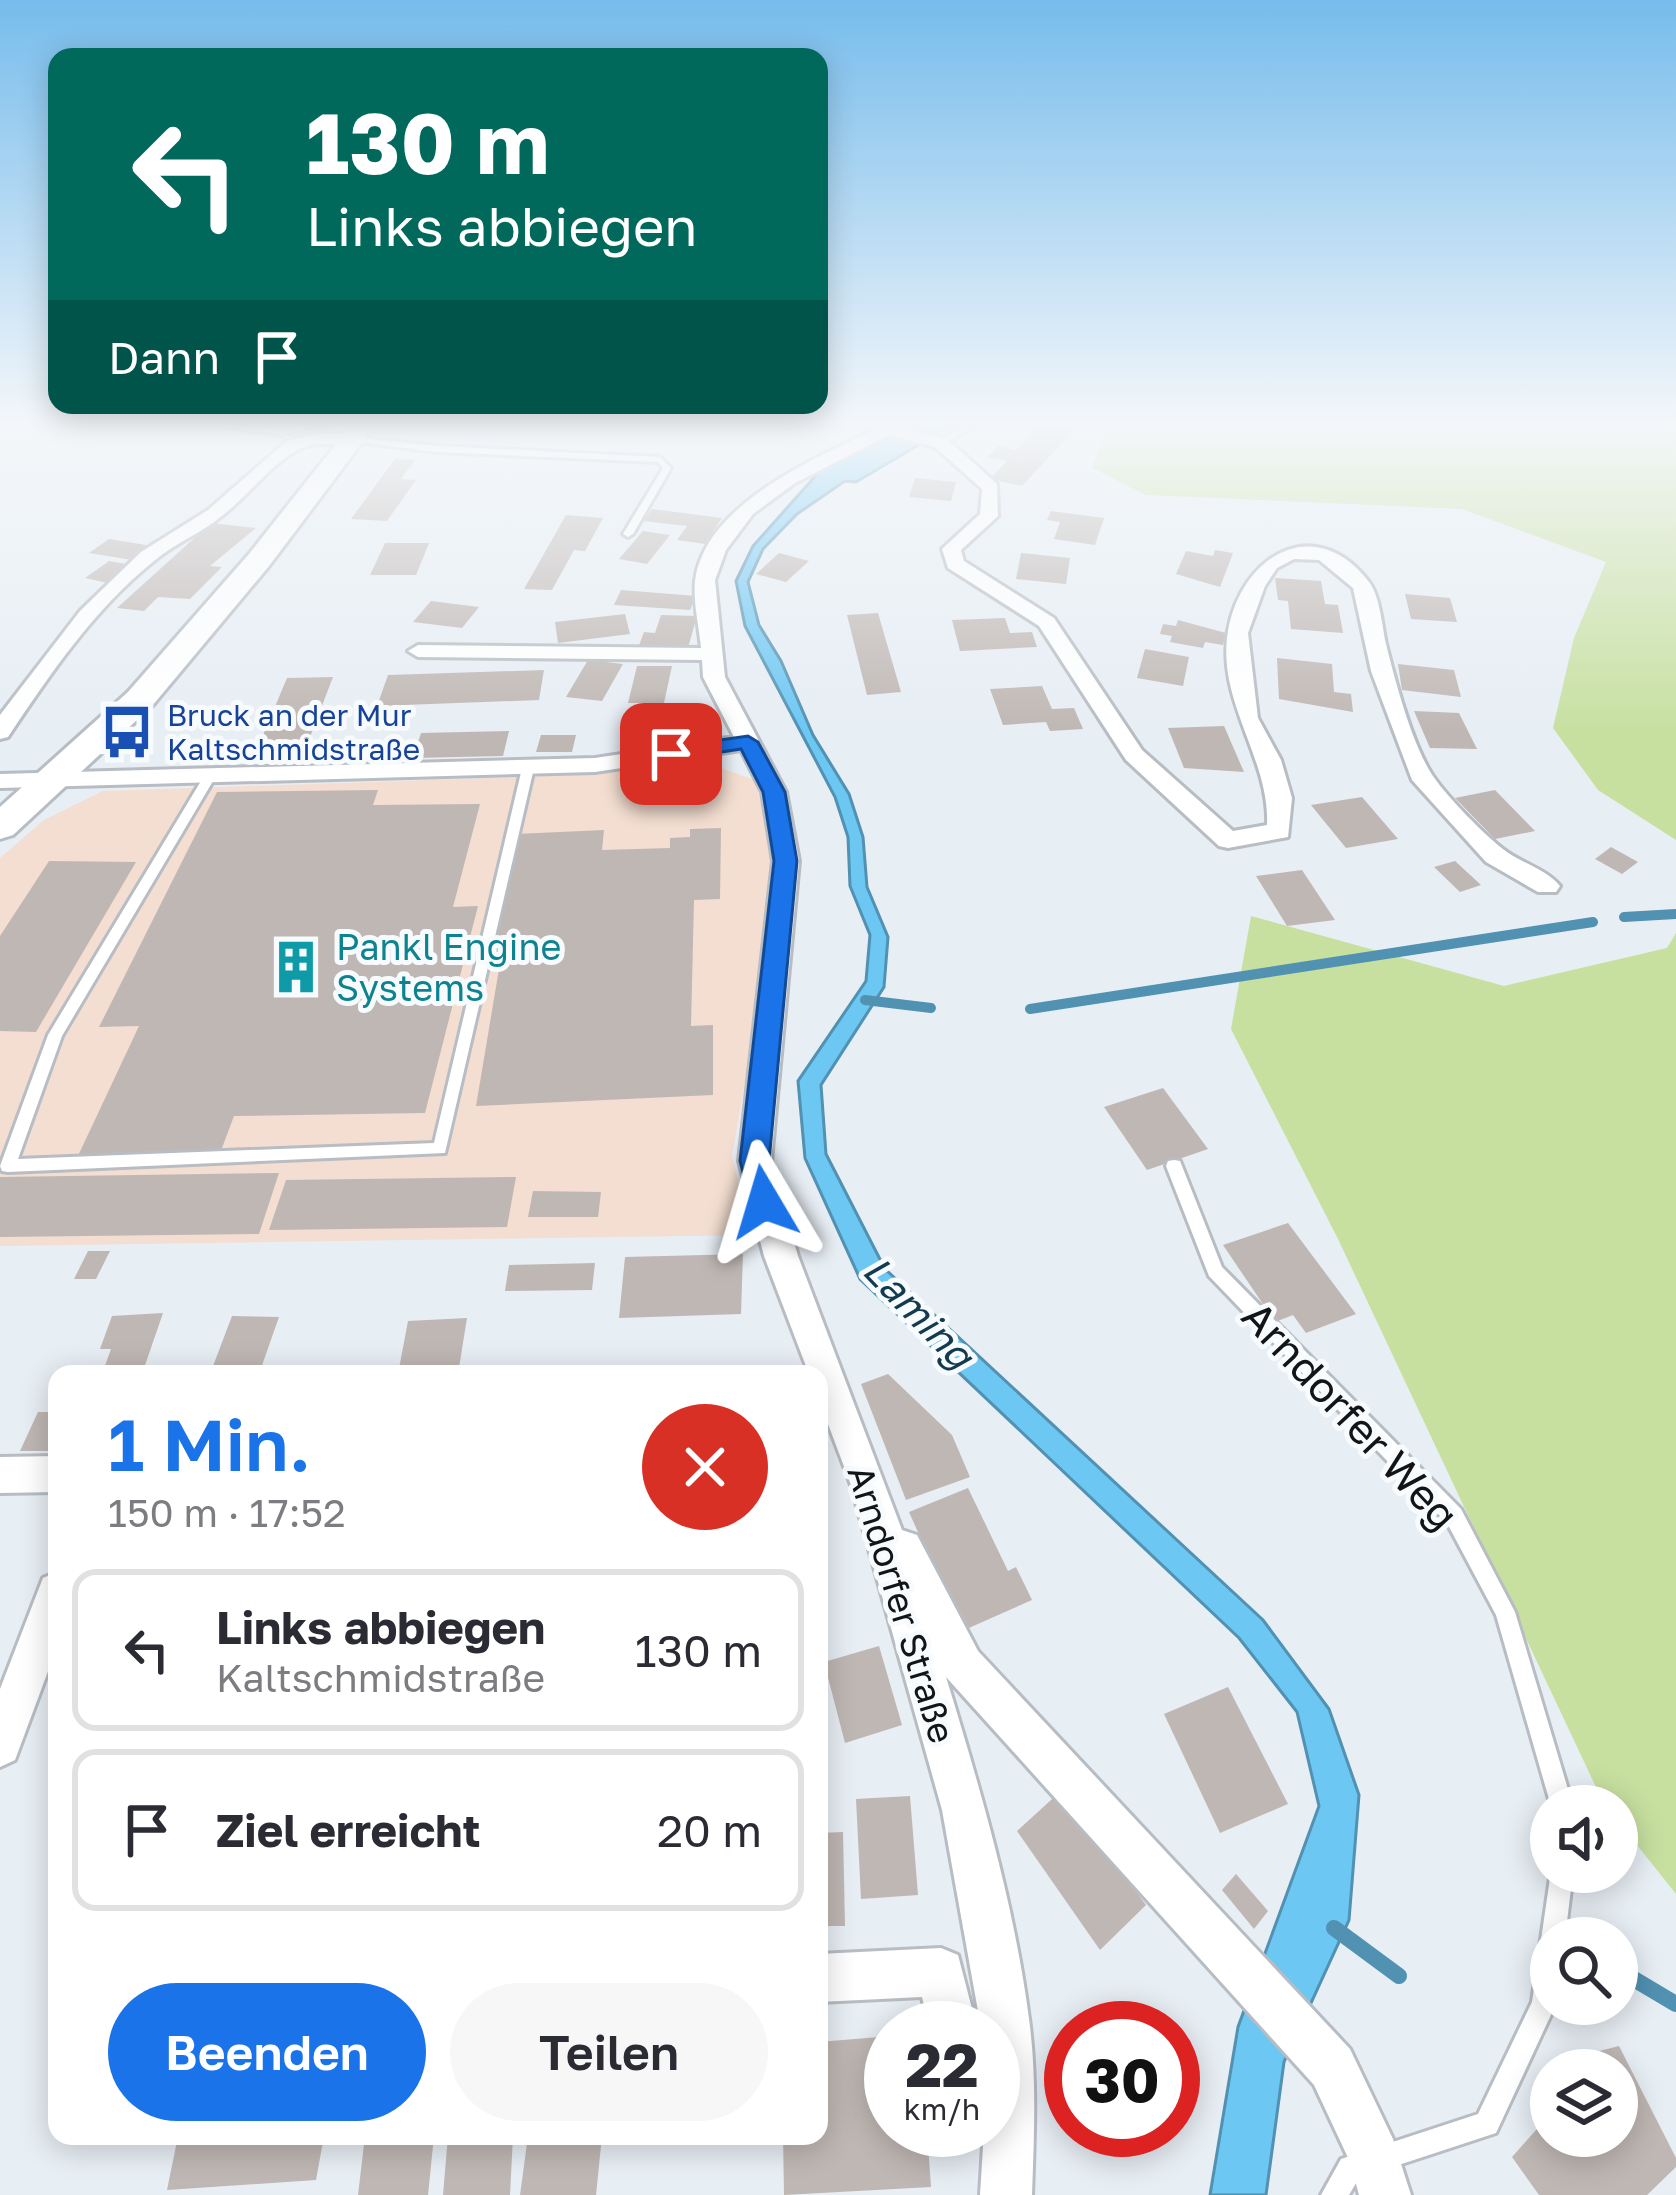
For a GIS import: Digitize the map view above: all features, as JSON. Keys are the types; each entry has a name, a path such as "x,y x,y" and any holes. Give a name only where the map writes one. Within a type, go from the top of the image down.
{"main road":[{"path":"0,826 140,699 285,526"}],"street":[{"path":"0,732 31,684 87,615 148,556 194,526"},
{"name":"Arndorfer Straße","path":"734,526 717,549 705,580 713,677 774,792 786,861 754,1161 814,1365"},
{"path":"977,526 951,549 955,564 1047,622 1134,755 1228,840 1279,831 1275,779 1247,718 1238,633 1255,586 1270,564 1290,554 1324,554 1362,586 1382,671 1420,775 1495,856 1547,886"},
{"path":"418,651 711,655"},
{"path":"0,781 595,765 748,742"},
{"name":"Arndorfer Straße","path":"831,1420 870,1485 964,1810 1001,2001"},
{"path":"0,1475 48,1474"},
{"path":"870,1485 963,1666 1331,2067 1380,2176"},
{"path":"0,1745 48,1616"},
{"path":"828,1978 941,1972 947,2001"},
{"name":"Arndorfer Straße","path":"1004,2157 1006,2195"}],"lane":[{"path":"628,534 632,526"},
{"path":"210,776 55,1035 8,1166 440,1149 528,768"},
{"name":"Arndorfer Weg","path":"1174,1166 1215,1271 1454,1516 1505,1612 1556,1785"},
{"path":"1334,2195 1350,2168 1380,2176 1486,2124 1534,2025"}],"shaded area":[{"path":"644,767 718,767 755,780 773,851 753,1037 732,1155 748,1224 757,1235 0,1246 0,858 44,820 103,791 576,775"}],"green space":[{"path":"1509,526 1676,526 1676,840 1598,790 1553,728 1574,638 1606,562"},
{"path":"1251,916 1504,986 1667,948 1676,933 1676,1894 1638,1846 1638,1785 1595,1785 1338,1239 1231,1029"}],"water":[{"name":"Laming","path":"770,526 785,526 763,549 748,582 759,625 781,661 813,735 849,794 863,837 867,887 888,937 884,987 821,1085 826,1154 885,1269 1263,1620 1329,1709 1359,1795 1349,1920 1284,2062 1266,2195 1210,2195 1238,2027 1319,1806 1297,1712 1239,1638 860,1279 805,1158 798,1081 866,981 870,935 850,886 848,837 835,797 745,626 736,581 753,546"}],"building":[{"path":"207,526 256,528 210,566 222,567 190,599 158,597 144,611 117,608"},
{"path":"560,526 598,526 585,551 574,550 552,590 524,589"},
{"path":"687,526 716,526 705,544 677,540"},
{"path":"1058,526 1101,526 1095,545 1054,539"},
{"path":"643,531 670,535 647,564 619,559"},
{"path":"109,539 152,546 132,560 89,553"},
{"path":"385,543 429,543 416,575 370,575"},
{"path":"1215,550 1233,553 1220,587 1176,574 1186,551 1213,556"},
{"path":"779,553 809,561 786,582 756,574"},
{"path":"1021,553 1070,558 1066,584 1016,579"},
{"path":"109,561 132,565 108,583 85,578"},
{"path":"1275,578 1321,581 1325,604 1338,605 1343,633 1291,629 1288,601 1278,600"},
{"path":"621,590 696,596 690,610 614,605"},
{"path":"1405,594 1450,598 1457,622 1411,619"},
{"path":"431,601 479,607 462,628 413,622"},
{"path":"878,613 901,692 867,695 847,615"},
{"path":"625,614 630,634 558,643 555,622"},
{"path":"661,615 697,616 687,651 638,648 644,632 655,633"},
{"path":"1005,618 1010,633 1032,632 1037,647 960,651 952,620"},
{"path":"1178,620 1226,633 1223,645 1205,642 1203,648 1170,642 1172,636 1160,634 1163,624 1176,626"},
{"path":"1145,649 1189,657 1183,686 1137,678"},
{"path":"1277,658 1332,664 1334,692 1351,694 1353,712 1279,699"},
{"path":"588,660 623,664 602,701 566,697"},
{"path":"1398,664 1454,670 1461,697 1402,690"},
{"path":"637,666 672,666 664,703 628,703"},
{"path":"544,670 539,700 377,706 388,675"},
{"path":"333,677 305,750 256,752 287,678"},
{"path":"1042,686 1052,709 1074,708 1083,729 1050,731 1046,722 1003,725 990,689"},
{"path":"1414,711 1459,713 1477,749 1430,748"},
{"path":"1224,726 1244,772 1184,768 1168,728"},
{"path":"509,731 503,756 413,758 421,733"},
{"path":"541,735 576,735 572,752 536,752"},
{"name":"Pankl Engine Systems","path":"378,790 373,805 480,804 453,907 478,906 425,1113 234,1116 219,1156 77,1158 139,1026 99,1027 217,792"},
{"path":"1495,790 1535,831 1495,839 1455,798"},
{"path":"1362,797 1398,839 1346,848 1311,805"},
{"name":"Pankl Engine Systems","path":"721,828 720,899 694,900 691,1026 713,1025 713,1095 476,1106 499,969 488,968 516,834 604,830 602,850 670,848 670,838 690,837 690,829"},
{"path":"1611,847 1638,862 1622,874 1595,859"},
{"path":"49,861 136,862 36,1032 0,1031 0,936"},
{"path":"1455,861 1481,885 1460,892 1434,867"},
{"path":"1302,870 1335,920 1287,926 1256,876"},
{"path":"1163,1088 1208,1149 1147,1170 1104,1107"},
{"path":"279,1173 259,1234 0,1237 0,1177"},
{"path":"516,1177 507,1227 269,1230 286,1180"},
{"path":"533,1191 601,1192 598,1217 528,1217"},
{"path":"1288,1223 1356,1314 1306,1333 1293,1315 1275,1322 1223,1245"},
{"path":"88,1251 110,1251 96,1279 74,1279"},
{"path":"743,1254 741,1314 619,1318 625,1257"},
{"path":"595,1263 592,1290 505,1291 509,1265"},
{"path":"163,1313 145,1365 105,1365 111,1349 100,1349 112,1316"},
{"path":"232,1316 279,1317 262,1365 213,1365"},
{"path":"467,1318 459,1365 400,1365 408,1321"},
{"path":"888,1374 952,1435 970,1477 906,1500 861,1384"},
{"path":"38,1412 48,1412 48,1451 20,1451"},
{"path":"968,1488 1008,1571 1016,1567 1032,1600 962,1631 909,1512"},
{"path":"879,1646 902,1725 845,1743 828,1661"},
{"path":"1228,1687 1288,1804 1220,1833 1164,1714"},
{"path":"1062,1790 1146,1905 1100,1950 1017,1831"},
{"path":"910,1796 918,1895 861,1899 856,1799"},
{"path":"843,1832 845,1926 828,1926 828,1833"},
{"path":"1236,1874 1268,1911 1254,1929 1222,1890"},
{"path":"864,2038 864,2157 929,2157 931,2187 784,2195 783,2145 828,2145 828,2041"},
{"path":"1638,2083 1676,2158 1676,2167 1647,2195 1539,2195 1512,2157 1530,2137 1530,2157 1638,2157"},
{"path":"176,2145 322,2145 316,2180 167,2190"},
{"path":"364,2145 433,2145 428,2195 358,2195"},
{"path":"447,2145 513,2145 510,2195 443,2195"},
{"path":"527,2145 601,2145 596,2195 520,2195"}],"waterway":[{"path":"1624,917 1676,914"},
{"path":"1030,1009 1593,922"},
{"path":"865,1000 931,1008"},
{"path":"1334,1928 1399,1976"},
{"path":"1638,1981 1676,2004"}],"place":[{"name":"Bruck an der Mur Kaltschmidstraße","path":"127,732"},
{"name":"Pankl Engine Systems","path":"296,967"}],"route":[{"path":"671,754 748,742 774,792 786,861 754,1161 764,1202"}]}
